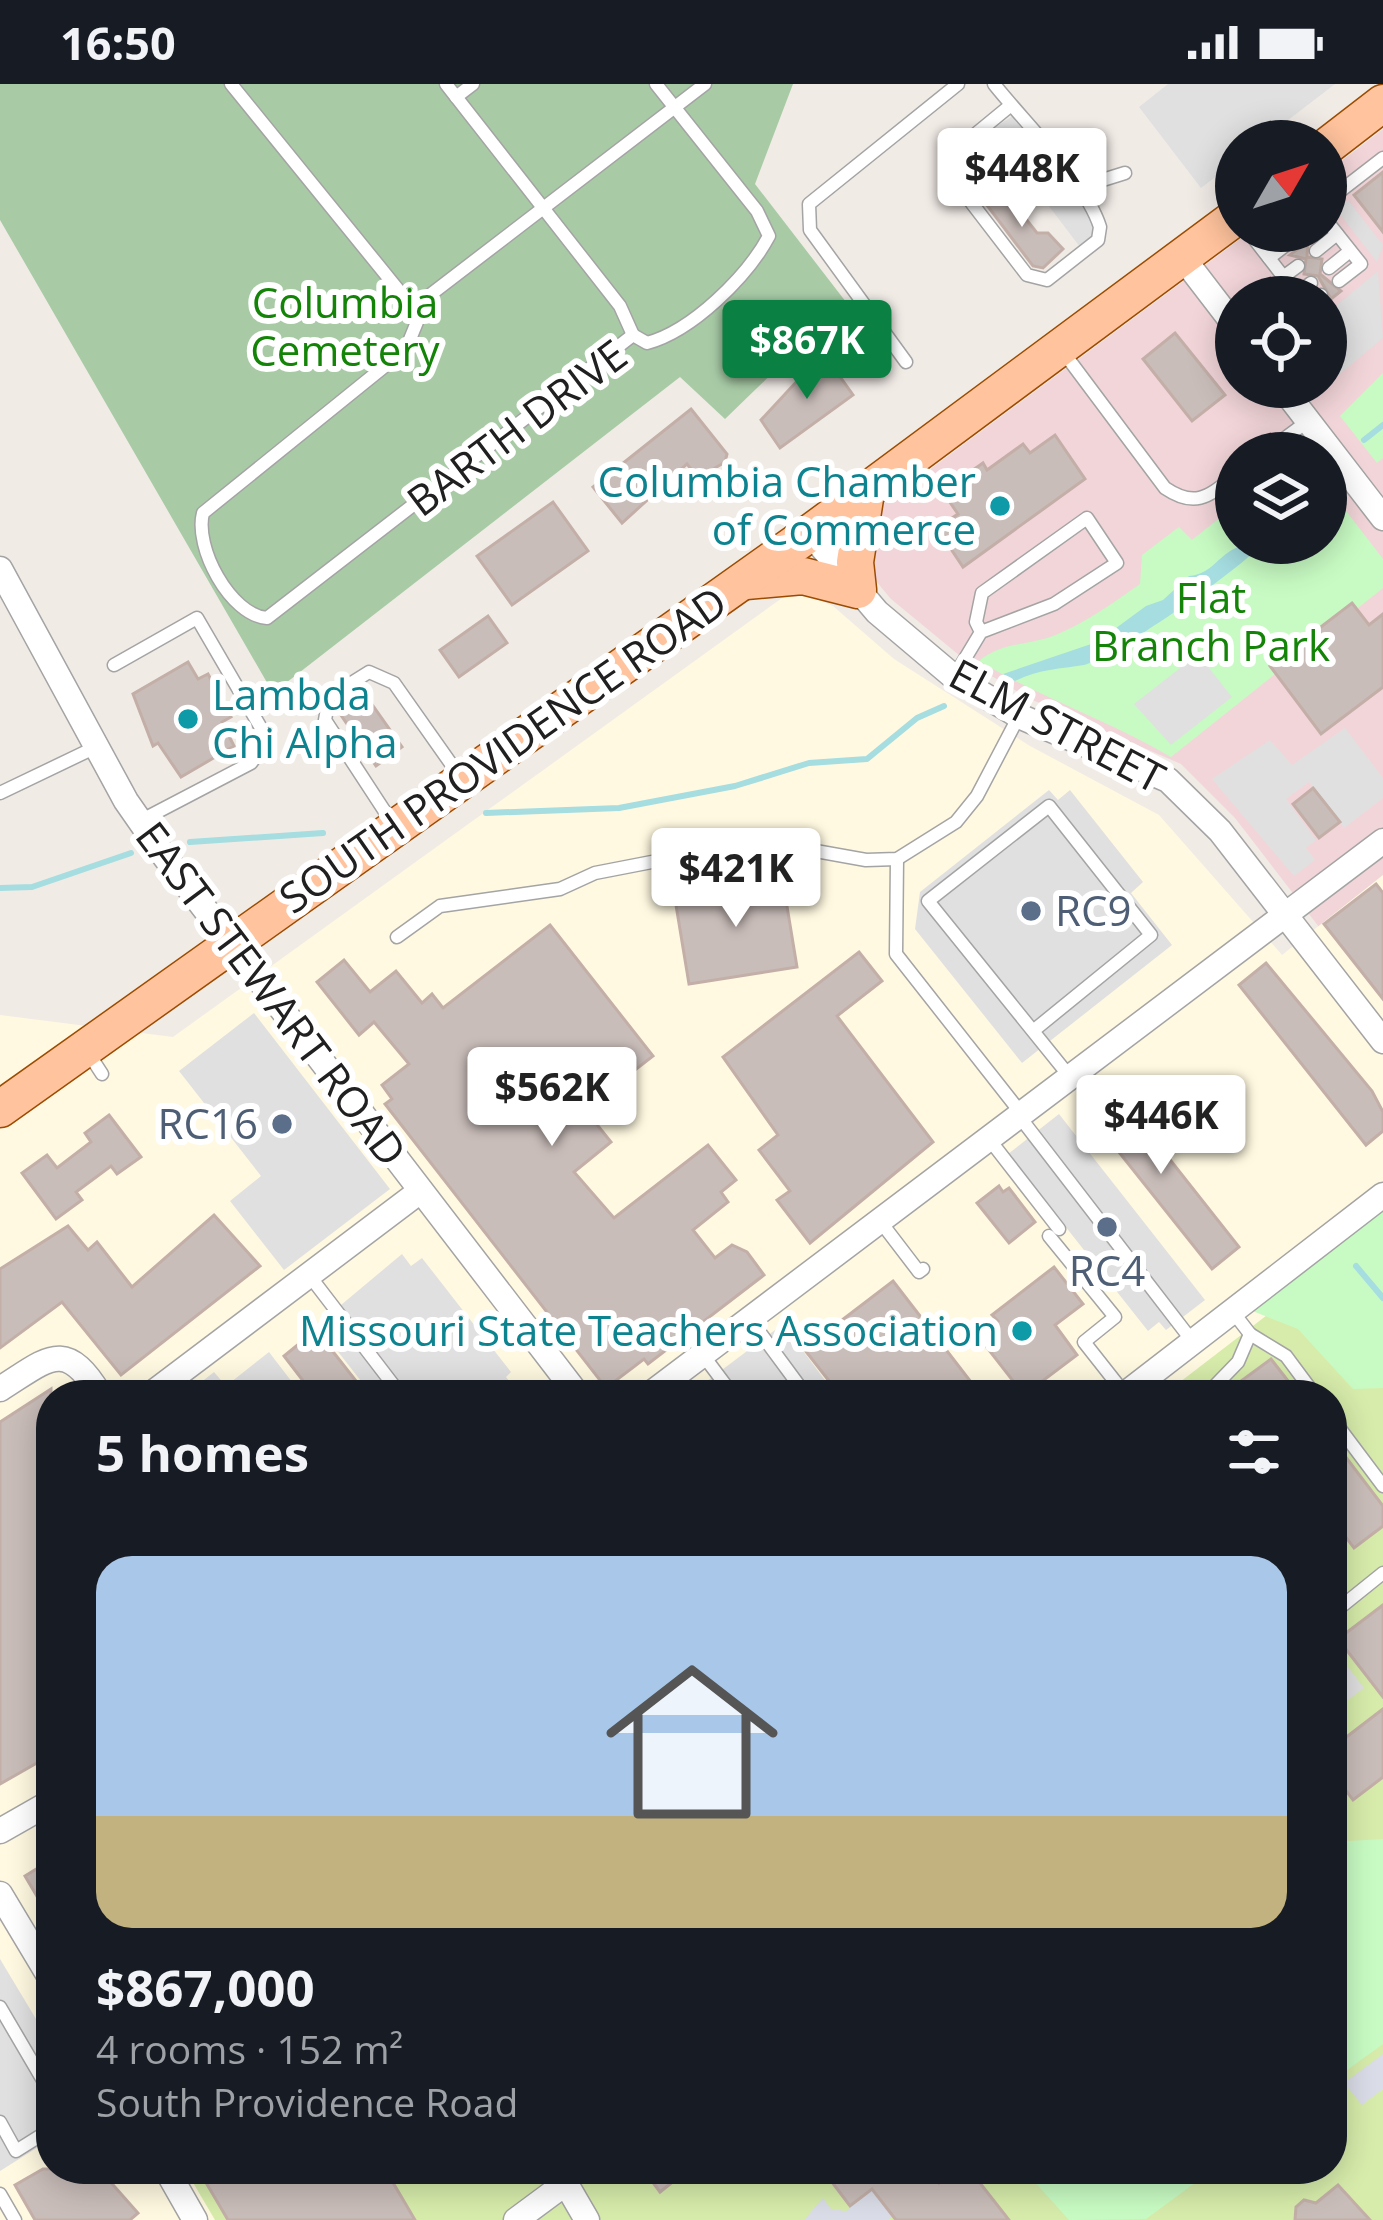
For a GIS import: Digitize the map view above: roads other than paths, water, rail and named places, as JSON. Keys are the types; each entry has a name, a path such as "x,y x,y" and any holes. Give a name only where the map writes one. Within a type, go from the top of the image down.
{"main road":[{"path":"1347,131 1383,103"},
{"name":"SOUTH PROVIDENCE ROAD","path":"0,1108 93,1061 230,943 810,533 1215,234"},
{"path":"742,581 803,576 858,590 855,562 866,492"}],"street":[{"path":"1183,258 1215,299"},
{"path":"1298,408 1378,502"},
{"name":"ELM STREET","path":"810,533 912,646 954,677 1019,716 1168,780 1220,831 1383,1041"},
{"name":"EAST STEWART ROAD","path":"1,573 140,821 566,1380"},
{"path":"669,1380 1383,842"},
{"path":"169,1380 419,1192"},
{"path":"1144,1380 1383,1195"},
{"path":"0,1389 50,1358 65,1356 84,1368 91,1380"},
{"path":"0,1831 36,1811"},
{"path":"4,1910 36,1957"},
{"path":"175,2184 195,2220"},
{"path":"516,2220 554,2184"},
{"path":"567,2184 587,2220"}],"lane":[{"path":"231,84 413,308 705,84"},
{"path":"446,84 620,306 633,334"},
{"path":"457,98 473,84"},
{"path":"656,84 672,105"},
{"path":"906,362 810,230 809,204 958,84"},
{"path":"994,84 1011,105 1077,188 1096,214 1098,240 1061,271 1037,281 961,189 958,174 966,142 1011,105"},
{"name":"BARTH DRIVE","path":"413,308 418,322 406,349 203,513 199,528 204,545 234,602 251,617 267,618 280,610 633,334 647,343 671,337 757,258 769,236 757,211 672,105"},
{"path":"1347,186 1383,158"},
{"path":"1077,188 1125,173"},
{"path":"1345,276 1361,264 1347,247"},
{"path":"1329,268 1350,251"},
{"path":"1264,252 1283,276"},
{"path":"1269,258 1277,252"},
{"path":"1295,276 1298,266"},
{"path":"1060,348 1165,488 1185,501 1203,500 1215,491"},
{"path":"1293,432 1308,421"},
{"path":"954,677 981,632 1054,604 1117,563 1087,518 982,593 976,622 981,632"},
{"path":"114,665 197,618 268,740 251,763 140,821"},
{"path":"394,827 325,720 329,697 369,671 394,683 462,779"},
{"path":"397,937 440,906 560,889 595,873 760,841 866,860 897,859 956,822 977,796 1019,716"},
{"path":"0,793 96,747"},
{"path":"1033,1031 1151,935 1048,806 928,901 1070,1078"},
{"path":"897,859 896,954 1193,1342"},
{"path":"989,1139 1115,1317 1084,1342 1113,1380"},
{"path":"880,1221 919,1272 923,1269"},
{"path":"309,1275 389,1380"},
{"path":"1233,1311 1250,1334 1286,1356 1304,1380"},
{"path":"750,1319 795,1380"},
{"path":"1221,1380 1238,1362 1250,1334"},
{"path":"703,1354 722,1380"},
{"path":"1347,1438 1383,1486"},
{"path":"1347,1602 1383,1573"},
{"path":"0,2007 36,2068"},
{"path":"0,2122 16,2151 36,2138"},
{"path":"1,2199 15,2220"}],"water":[{"path":"1215,564 1239,564 1146,631 1098,659 1015,681 1003,674 1097,642 1146,606 1163,600 1189,576"}],"waterway":[{"path":"1364,440 1383,425"},
{"path":"486,813 619,808 735,786 809,763 867,759 917,718 944,706"},
{"path":"190,842 323,833"},
{"path":"0,888 32,887 131,853"},
{"path":"1356,1266 1383,1298"}],"place":[{"name":"Columbia Chamber of Commerce","path":"1000,506"},
{"name":"Lambda Chi Alpha","path":"188,719"},
{"name":"RC9","path":"1031,911"},
{"name":"RC16","path":"282,1124"},
{"name":"RC4","path":"1107,1227"},
{"name":"Missouri State Teachers Association","path":"1022,1331"}],"park label":[{"name":"Columbia Cemetery","path":"345,327"},
{"name":"Flat Branch Park","path":"1211,622"}]}
